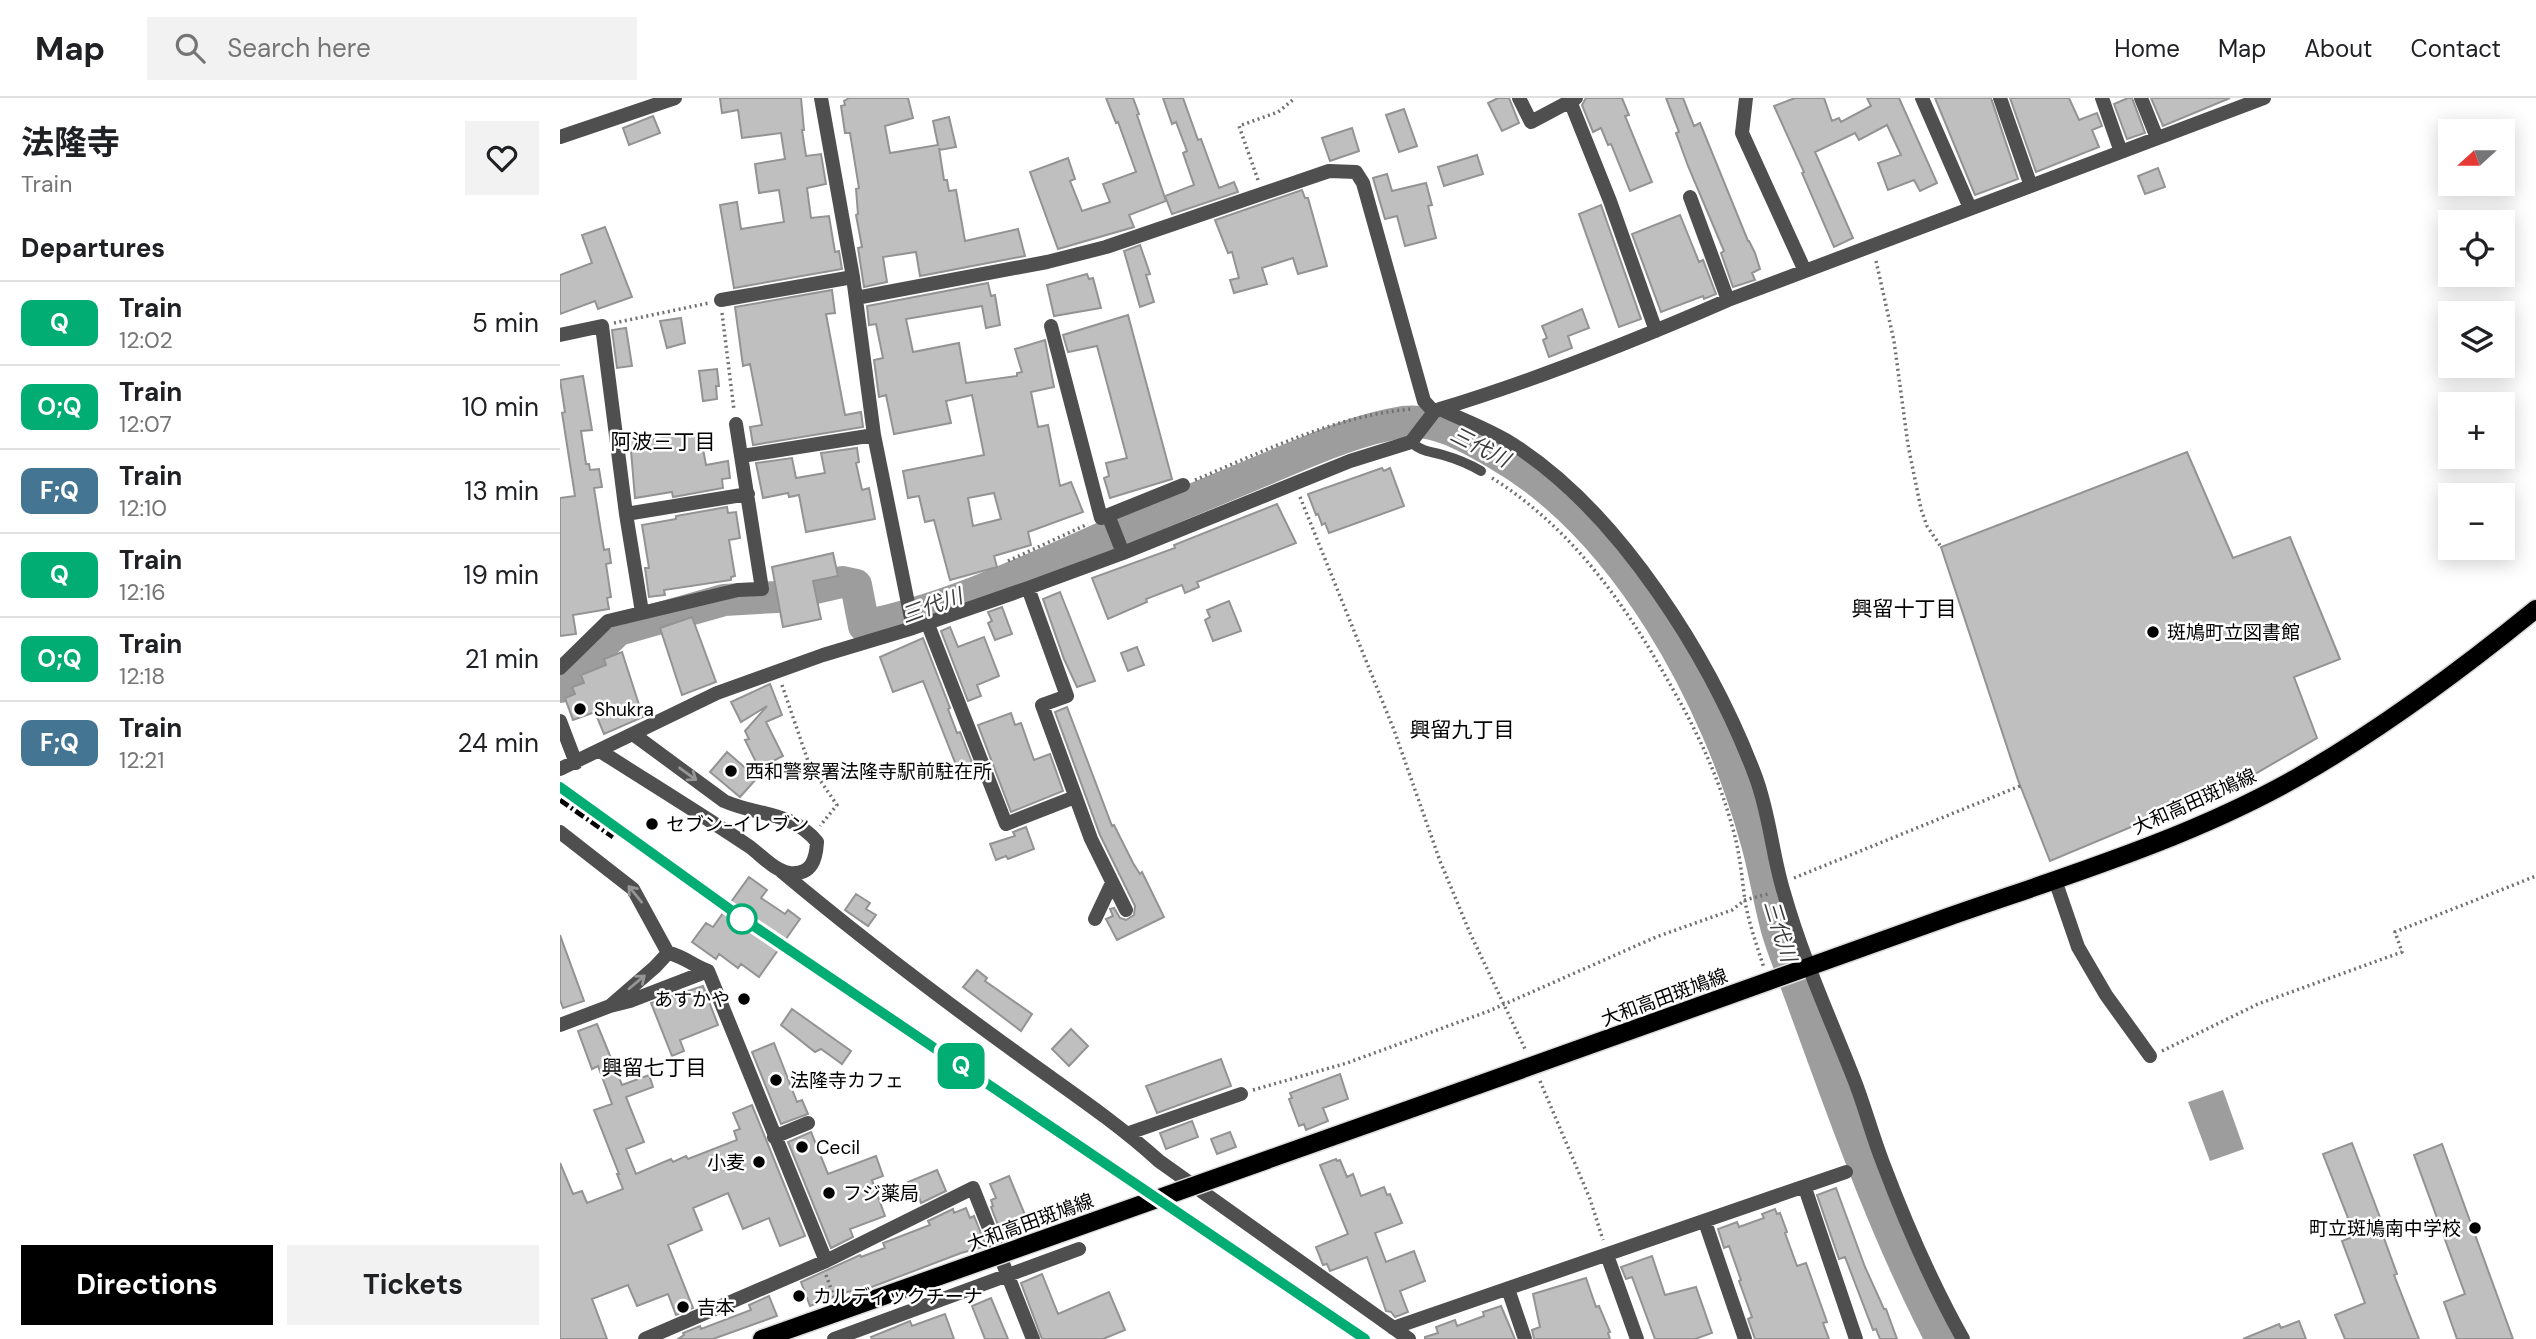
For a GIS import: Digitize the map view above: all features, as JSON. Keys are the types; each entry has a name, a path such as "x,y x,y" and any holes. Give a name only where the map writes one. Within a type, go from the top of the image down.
{"main road":[{"name":"大和高田斑鳩線","path":"762,1339 2055,880 2198,826 2294,779 2372,731 2465,667 2536,609"}],"street":[{"path":"560,137 675,98"},
{"path":"821,98 853,277 874,435 906,600 1006,824 1075,797"},
{"path":"1519,98 1531,122 1573,100 1656,331"},
{"path":"1746,98 1742,133 1805,271"},
{"path":"1922,98 1970,208"},
{"path":"2000,98 2031,186"},
{"path":"2102,98 2121,152"},
{"path":"2141,98 2157,138"},
{"path":"560,769 717,693 1028,588 1121,548 1294,482 1411,442 1437,410 1501,390 1656,331 1728,300 2257,99"},
{"path":"856,298 1047,262 1094,250 1329,171 1356,172 1363,183 1424,401 1437,410 1497,435 1545,467 1582,501 1627,551 1672,611 1716,691 1756,776 1768,815 1782,887 1809,967 1855,1082 1882,1160 1914,1243 1962,1339"},
{"path":"1690,197 1728,300"},
{"path":"721,300 853,277"},
{"path":"560,335 601,326 642,612"},
{"path":"1051,327 1107,519 1121,548"},
{"path":"560,668 608,621 738,590 762,589 736,424"},
{"path":"742,456 874,435"},
{"path":"1107,519 1183,485"},
{"path":"626,514 748,494"},
{"path":"1028,588 1068,696 1042,705 1091,839 1126,910"},
{"path":"560,721 576,763"},
{"path":"633,734 724,801 785,818 806,829 817,842 816,859 806,870 793,874 781,871"},
{"path":"600,751 750,848 1013,1051 1129,1133 1159,1161 1409,1339"},
{"path":"560,832 633,889 668,953"},
{"path":"2055,880 2078,947 2106,995 2150,1056"},
{"path":"1095,919 1112,883"},
{"path":"668,953 680,955 708,971 826,1261"},
{"path":"610,1006 656,967 668,953"},
{"path":"560,1025 708,971"},
{"path":"1129,1133 1241,1094"},
{"path":"774,1137 808,1123"},
{"path":"1393,1328 1846,1172"},
{"path":"645,1339 826,1261 973,1188 1033,1339"},
{"path":"1805,1188 1856,1339"},
{"path":"1705,1222 1745,1339"},
{"path":"834,1339 1079,1249"},
{"path":"1608,1255 1637,1339"},
{"path":"1508,1289 1525,1339"}],"lane":[{"path":"1411,442 1422,452 1438,453 1465,462 1481,471"}],"path":[{"path":"1263,192 1239,126 1278,112 1295,98"},
{"path":"1873,245 1894,341 1908,445 1922,509 1927,526 1941,547"},
{"path":"601,326 721,300 736,424"},
{"path":"1183,485 1283,443 1383,411 1416,408 1437,410"},
{"path":"1481,471 1538,510 1594,569 1627,611 1664,673 1707,752 1734,832 1751,929 1769,982"},
{"path":"1294,482 1394,730 1440,861 1470,933 1527,1052"},
{"path":"1007,561 1107,519"},
{"path":"777,671 808,764 837,805 813,836"},
{"path":"1241,1094 1347,1063 1505,1005 1656,937 1732,910 1745,900 1782,887 2020,786"},
{"path":"2150,1056 2258,1004 2402,953 2395,932 2536,876"},
{"path":"1539,1079 1590,1199 1608,1255"}],"shaded area":[{"path":"2223,1090 2244,1149 2210,1161 2188,1102"}],"building":[{"path":"720,98 801,98 806,156 821,154 826,184 807,188 811,218 829,216 835,252 839,251 842,269 734,288 720,205 737,202 741,229 784,222 779,190 759,193 755,164 785,159 781,133 742,138 738,110 722,113"},
{"path":"849,98 908,98 913,118 885,126 890,153 938,145 933,121 949,117 956,147 939,148 944,180 947,180 949,191 956,190 965,241 1018,229 1025,256 920,276 916,252 883,257 887,282 864,287 858,248 862,247 856,215 856,189 859,188 850,133 845,133 841,106 845,105 844,101"},
{"path":"1106,98 1133,98 1166,201 1129,215 1134,227 1058,249 1030,172 1068,158 1075,179 1070,181 1082,211 1110,202 1103,184 1136,172 1118,122 1116,123"},
{"path":"1163,98 1183,98 1219,188 1234,182 1238,192 1172,214 1165,196 1194,185 1183,153 1187,151 1176,122 1172,124"},
{"path":"1498,98 1509,98 1519,123 1502,131 1488,103"},
{"path":"1586,98 1622,98 1629,115 1625,116 1652,182 1630,191 1611,144 1608,145 1601,128 1593,132 1582,105"},
{"path":"1666,98 1683,98 1694,126 1700,123 1755,253 1760,269 1752,273 1755,280 1733,287 1721,253 1724,251 1688,166"},
{"path":"1795,98 1824,98 1832,121 1839,118 1841,122 1871,106 1867,98 1899,98 1937,183 1920,191 1914,180 1888,190 1878,163 1901,155 1887,125 1859,140 1855,133 1815,152 1853,238 1834,247 1774,106"},
{"path":"1935,98 1991,98 2018,179 1975,195"},
{"path":"2010,98 2069,98 2079,120 2097,113 2102,126 2092,130 2099,147 2036,172"},
{"path":"2132,98 2145,133 2127,139 2114,104"},
{"path":"2151,98 2230,98 2163,126"},
{"path":"1404,109 1417,146 1399,152 1386,115"},
{"path":"653,116 660,133 629,145 623,128"},
{"path":"1352,128 1359,151 1330,161 1322,138"},
{"path":"1477,155 1483,174 1444,186 1438,167"},
{"path":"2158,168 2165,187 2145,194 2138,176"},
{"path":"1387,174 1392,191 1426,183 1432,205 1428,206 1436,238 1405,246 1397,216 1385,219 1373,178"},
{"path":"1302,190 1305,198 1308,198 1327,266 1298,274 1293,258 1262,268 1267,284 1234,293 1230,280 1239,278 1232,252 1228,253 1215,220"},
{"path":"1601,205 1641,319 1619,327 1579,214"},
{"path":"1680,215 1699,262 1703,260 1716,294 1704,299 1703,296 1661,312 1632,234"},
{"path":"605,227 632,297 598,309 595,301 560,314 560,275 592,263 582,235"},
{"path":"1140,245 1150,274 1146,275 1154,302 1140,307 1124,251"},
{"path":"1087,274 1089,279 1093,278 1101,308 1054,316 1047,285"},
{"path":"988,283 991,296 995,295 1000,325 986,328 982,306 906,319 913,352 959,343 966,383 1017,376 1017,373 1022,372 1015,349 1045,340 1054,387 1031,392 1038,427 1048,425 1060,486 1071,482 1083,512 1028,532 1031,545 994,556 997,567 950,580 934,520 925,522 919,496 908,498 903,471 984,455 972,395 946,401 951,423 894,434 886,395 879,397 874,360 883,358 876,324 869,325 867,306","holes":["994,493 1001,519 973,526 968,498"]},
{"path":"832,290 835,313 826,314 845,415 861,412 863,427 753,445 750,427 762,425 750,364 743,366 735,307"},
{"path":"1582,309 1589,328 1568,336 1572,348 1549,357 1543,340 1547,338 1542,326"},
{"path":"1128,315 1172,479 1110,498 1104,478 1109,476 1106,463 1127,458 1097,346 1068,352 1063,335"},
{"path":"681,318 685,343 667,348 660,321"},
{"path":"626,328 632,366 617,368 612,330"},
{"path":"717,369 717,399 703,401 699,371"},
{"path":"583,376 592,430 581,431 586,464 589,464 590,470 599,469 602,487 594,488 604,550 609,549 611,563 606,564 611,597 607,598 609,609 573,615 576,634 560,636 560,498 575,496 562,413 565,412 560,380"},
{"path":"700,432 706,465 728,461 730,478 722,479 723,488 673,497 672,492 635,498 630,439 650,437 651,440"},
{"path":"857,448 859,462 856,463 862,490 869,488 875,519 806,532 799,495 789,497 788,493 763,498 756,463 792,458 796,478 825,473 821,453"},
{"path":"2187,452 2233,558 2290,537 2340,659 2294,677 2317,738 2248,778 2050,861 2018,780 1941,547"},
{"path":"1382,468 1384,471 1390,468 1404,506 1329,533 1325,523 1322,525 1318,514 1316,515 1308,494"},
{"path":"1277,504 1296,543 1197,582 1199,587 1185,593 1182,585 1146,599 1147,602 1108,619 1092,578 1175,548 1174,545"},
{"path":"727,507 728,513 736,512 740,538 729,540 735,576 731,577 731,580 664,590 665,595 649,597 645,568 649,568 642,525"},
{"path":"833,553 838,576 813,581 821,619 783,627 772,567"},
{"path":"1060,592 1095,681 1077,687 1043,599"},
{"path":"1229,601 1241,631 1213,641 1205,620 1210,617 1207,610"},
{"path":"1002,607 1012,634 995,640 988,623 992,621 988,612"},
{"path":"692,617 716,682 682,695 660,628"},
{"path":"950,627 958,647 984,637 999,676 977,685 981,696 968,701 941,631"},
{"path":"923,638 957,733 960,732 975,770 960,775 923,681 893,692 880,657"},
{"path":"1137,647 1144,665 1128,671 1121,653"},
{"path":"622,652 643,717 604,734 595,712 573,720 565,698 575,694 572,687 584,683 581,675 606,665 604,659"},
{"path":"770,684 782,715 766,722 783,756 759,768 745,740 749,739 745,731 767,706 741,722 731,702"},
{"path":"1067,707 1112,826 1114,825 1140,874 1142,872 1164,917 1117,940 1106,919 1113,916 1110,909 1114,908 1120,918 1126,920 1134,915 1135,906 1100,835 1055,712"},
{"path":"1011,713 1015,725 1021,723 1034,760 1050,754 1063,791 1011,812 978,725"},
{"path":"727,752 757,778 740,797 710,772"},
{"path":"1026,827 1034,849 1008,859 1006,856 996,860 990,844 1015,836 1013,832"},
{"path":"749,877 767,890 761,898 785,914 788,910 800,919 759,977 741,964 738,968 719,954 716,959 692,942 706,923 713,927"},
{"path":"856,894 870,903 866,909 876,915 868,926 845,910"},
{"path":"560,935 584,1001 563,1008 560,1000"},
{"path":"977,970 987,978 985,981 1032,1014 1021,1031 963,987"},
{"path":"703,986 718,1025 680,1040 684,1051 672,1056 651,1003"},
{"path":"792,1009 851,1051 842,1064 821,1049 815,1052 781,1025"},
{"path":"597,1024 622,1085 649,1075 653,1087 626,1097 644,1142 626,1149 636,1174 671,1159 673,1162 686,1156 688,1159 737,1140 734,1131 740,1129 733,1113 752,1105 805,1236 780,1246 769,1218 743,1229 728,1193 693,1208 702,1230 668,1245 693,1308 676,1315 668,1294 637,1306 628,1285 592,1299 607,1339 560,1339 560,1163 573,1194 582,1191 587,1203 623,1189 594,1110 612,1104 598,1066 592,1069 578,1031"},
{"path":"1071,1029 1088,1046 1069,1066 1052,1049"},
{"path":"774,1043 797,1102 802,1100 808,1114 781,1124 752,1052"},
{"path":"1221,1059 1231,1086 1157,1113 1146,1086"},
{"path":"1340,1074 1348,1099 1323,1108 1328,1121 1306,1130 1304,1124 1299,1126 1289,1099 1292,1098 1290,1093"},
{"path":"1192,1121 1198,1137 1166,1149 1160,1133"},
{"path":"811,1132 828,1174 876,1156 883,1176 872,1180 885,1216 850,1229 853,1237 831,1248 788,1142"},
{"path":"1230,1132 1236,1147 1217,1154 1211,1139"},
{"path":"2352,1143 2384,1228 2381,1230 2397,1274 2394,1275 2419,1339 2345,1339 2335,1315 2365,1303 2342,1241 2355,1236 2323,1154"},
{"path":"2442,1144 2513,1339 2457,1339 2444,1302 2465,1294 2414,1155"},
{"path":"1340,1160 1347,1177 1353,1174 1361,1196 1384,1187 1387,1195 1390,1194 1402,1223 1375,1233 1386,1262 1414,1251 1425,1281 1400,1291 1408,1312 1395,1317 1386,1311 1367,1257 1330,1271 1327,1264 1323,1265 1316,1247 1348,1234 1320,1165"},
{"path":"937,1170 946,1191 921,1203 919,1197 914,1198 908,1182"},
{"path":"1009,1176 1025,1215 1068,1200 1073,1214 1003,1238 991,1207 991,1200 996,1198 990,1184"},
{"path":"1836,1188 1865,1267 1886,1309 1897,1339 1880,1339 1876,1329 1873,1330 1845,1257 1839,1259 1817,1195"},
{"path":"966,1208 970,1218 974,1216 986,1246 851,1295 850,1291 810,1306 801,1282 860,1255 861,1257 885,1248 883,1243 930,1225 928,1221 953,1209 954,1213"},
{"path":"1775,1209 1777,1214 1780,1213 1797,1266 1806,1263 1827,1322 1823,1323 1829,1339 1755,1339 1748,1319 1752,1317 1739,1281 1741,1280 1729,1246 1724,1248 1718,1229 1737,1222 1739,1227 1764,1218 1762,1214"},
{"path":"1652,1256 1665,1295 1696,1287 1712,1333 1695,1339 1655,1339 1632,1277 1626,1279 1621,1267"},
{"path":"1042,1274 1058,1314 1109,1292 1125,1330 1103,1339 1042,1339 1021,1283"},
{"path":"1586,1278 1596,1307 1599,1306 1610,1332 1610,1339 1534,1339 1532,1330 1540,1327 1533,1294"},
{"path":"769,1296 777,1316 713,1339 678,1339 683,1333 700,1326 701,1329 751,1310 749,1305"},
{"path":"991,1298 1008,1339 985,1339 972,1306"},
{"path":"1501,1306 1515,1339 1425,1339 1438,1333 1436,1327 1455,1320 1457,1326"},
{"path":"945,1314 954,1339 871,1337 910,1321 912,1326"},
{"path":"2299,1321 2306,1339 2243,1339 2279,1324 2281,1328"}],"waterway":[{"name":"三代川","path":"560,687 618,630 724,600 777,597 842,582 856,585 864,626 956,600 1348,436 1403,422 1428,423 1464,436 1497,454 1544,486 1587,526 1626,572 1661,622 1691,676 1739,786 1759,850 1780,938 1846,1121 1900,1253 1941,1339"}],"railway":[{"path":"560,786 742,918 1365,1339"},
{"path":"560,800 613,837"}],"train":[{"name":"Q","path":"560,787 742,918 1365,1339"}],"place":[{"name":"斑鳩町立図書館","path":"2153,632"},
{"name":"Shukra","path":"580,709"},
{"name":"西和警察署法隆寺駅前駐在所","path":"731,771"},
{"name":"セブン-イレブン","path":"652,824"},
{"name":"あすかや","path":"744,999"},
{"name":"法隆寺カフェ","path":"776,1080"},
{"name":"Cecil","path":"802,1147"},
{"name":"小麦","path":"759,1162"},
{"name":"フジ薬局","path":"829,1193"},
{"name":"町立斑鳩南中学校","path":"2475,1228"},
{"name":"カルディックチーナ","path":"799,1296"},
{"name":"吉本","path":"683,1307"}],"district":[{"name":"阿波三丁目","path":"663,442"},
{"name":"興留十丁目","path":"1904,609"},
{"name":"興留九丁目","path":"1462,730"},
{"name":"興留七丁目","path":"654,1068"}]}
